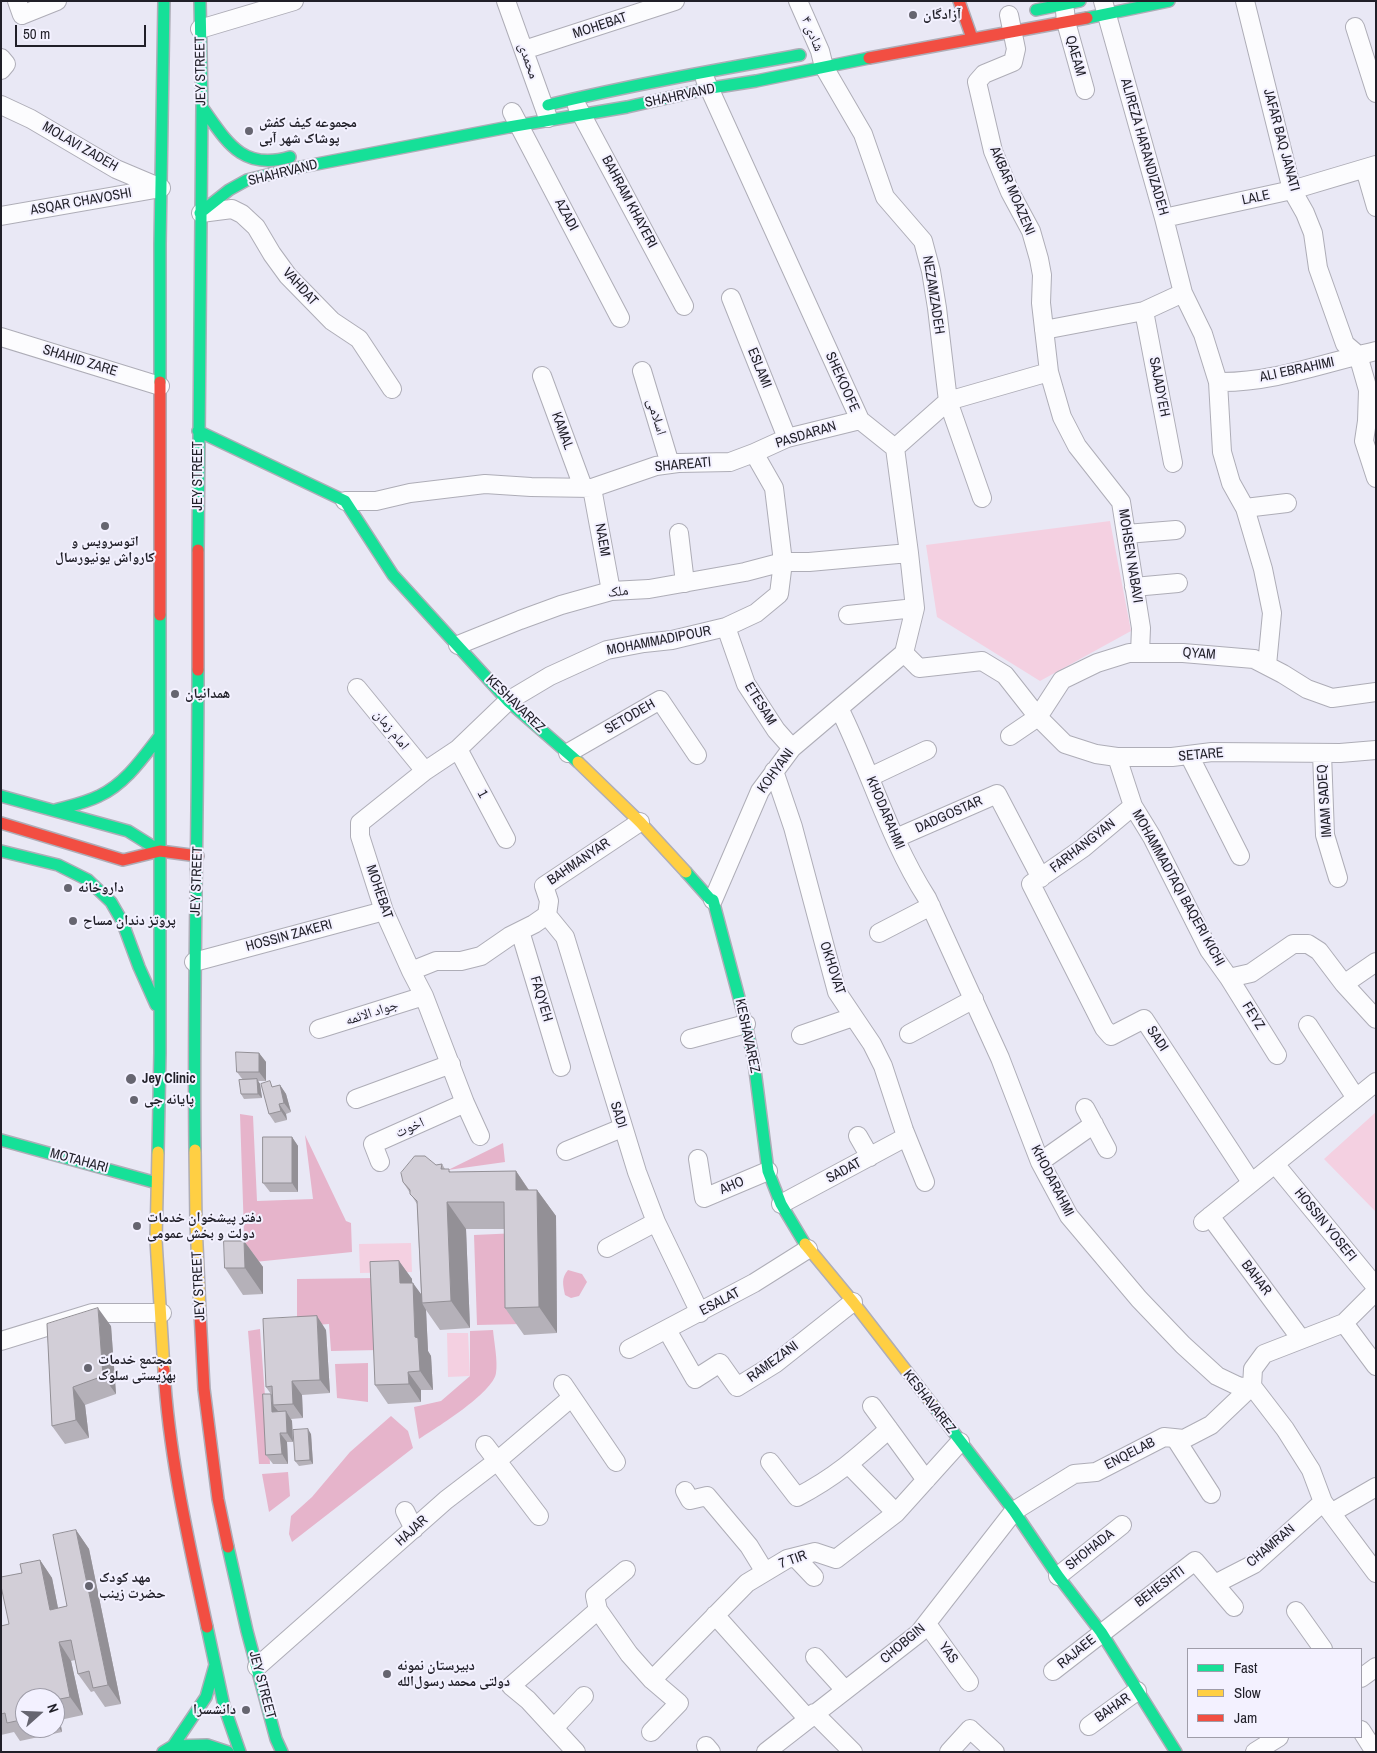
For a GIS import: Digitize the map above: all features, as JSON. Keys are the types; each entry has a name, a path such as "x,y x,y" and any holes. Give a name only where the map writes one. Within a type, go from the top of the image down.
{"main road":[{"path":"164,1 160,188 160,1014 156,1240 165,1392 181,1507 224,1706 240,1752"},
{"name":"JEY STREET","path":"200,1 202,107 198,431 198,856 194,962 196,1223 204,1390 218,1499 247,1631 276,1739 282,1752"},
{"path":"959,1 972,38"},
{"name":"SHAHRVAND","path":"200,213 229,190 247,180 339,160 527,114 573,99 701,72 972,38 1013,18 1069,7 1104,8 1169,1"},
{"name":"SHAHRVAND","path":"1013,18 1069,7"},
{"name":"SHAHRVAND","path":"527,114 582,115 627,107 711,88 756,81 824,56"},
{"name":"SHAHRVAND","path":"202,107 231,145 247,158 268,162 303,155"},
{"path":"198,431 345,501"},
{"name":"KESHAVAREZ","path":"345,501 394,575 508,701 568,753 640,822 710,899 713,900 746,1024 754,1062 768,1171 781,1204 808,1249 852,1302 1014,1511 1058,1576 1101,1632 1176,1752"},
{"path":"55,810 85,802 111,790 160,737"},
{"path":"1,796 128,831 160,851"},
{"path":"1,823 123,860 160,851 198,856"},
{"path":"1,851 58,865 88,880 111,902 122,921 139,967 160,1014"},
{"name":"MOTAHARI","path":"1,1140 157,1183"},
{"path":"168,1749 206,1697 215,1665"},
{"path":"168,1749 207,1745 228,1752"}],"street":[{"path":"17,1 22,15 57,1"},
{"path":"200,29 294,1"},
{"name":"محمدی","path":"506,1 524,50 527,114"},
{"name":"MOHEBAT","path":"524,50 675,1"},
{"name":"شادی ۴","path":"798,1 824,56"},
{"name":"JAFAR BAQ JANATI","path":"1245,1 1292,190 1305,212 1313,233 1318,268 1345,344 1358,355"},
{"name":"QAEAM","path":"1069,7 1085,90"},
{"name":"ALIREZA HARANDIZADEH","path":"1104,8 1164,218 1183,294 1203,334 1218,382 1222,452 1231,483 1244,508 1263,569 1272,613 1267,665"},
{"name":"AKBAR MOAZENI","path":"1013,18 1016,49 1013,62 984,74 978,82 993,151 1010,192 1031,231 1039,258 1042,275 1041,303 1044,330"},
{"path":"1355,27 1376,93"},
{"name":"NEZAMZADEH","path":"824,56 863,134 885,197 924,241 934,290 948,401 982,498"},
{"path":"1,58 6,64 1,70"},
{"name":"SHEKOOFE","path":"701,72 711,88 860,420 895,448"},
{"name":"BAHRAM KHAYERI","path":"573,99 684,306"},
{"name":"MOLAVI ZADEH","path":"1,105 31,119 116,168 160,188"},
{"name":"AZADI","path":"527,114 620,318"},
{"path":"1370,167 1376,207"},
{"name":"LALE","path":"1164,218 1292,190 1370,167"},
{"name":"ASQAR CHAVOSHI","path":"1,216 160,188"},
{"name":"VAHDAT","path":"200,213 232,209 242,214 256,227 288,276 332,321 359,339 392,388"},
{"path":"1044,330 1144,310 1183,294"},
{"name":"ESLAMI","path":"731,298 787,438"},
{"name":"SAJADYEH","path":"1144,310 1173,463"},
{"name":"MOHSEN NABAVI","path":"1044,330 1049,372 1062,417 1077,446 1121,502 1141,628 1140,653"},
{"name":"SHAHID ZARE","path":"1,337 160,386"},
{"name":"ALI EBRAHIMI","path":"1218,382 1237,382 1287,374 1376,351"},
{"path":"1358,355 1372,395 1364,441 1376,478"},
{"name":"اسلامی","path":"642,371 670,464"},
{"path":"1010,736 1038,717 1005,675 982,661 919,668 904,653 915,608 895,448 948,401 1049,372"},
{"name":"KAMAL","path":"542,376 588,488"},
{"name":"PASDARAN","path":"754,453 787,438 860,420"},
{"path":"754,453 774,488 783,562 809,562 909,553"},
{"name":"SHAREATI","path":"345,501 376,501 410,493 485,484 531,488 588,488 656,466 730,462 754,453"},
{"name":"NAEM","path":"588,488 611,591"},
{"path":"1244,508 1287,503"},
{"path":"1126,534 1176,530"},
{"path":"679,534 685,583"},
{"name":"ملک","path":"458,645 520,620 611,591 649,589 685,583 745,572 783,562"},
{"name":"MOHAMMADIPOUR","path":"508,701 550,676 607,650 672,640 726,627 756,613 779,594 783,562"},
{"path":"1134,587 1178,583"},
{"path":"848,615 915,608"},
{"name":"ETESAM","path":"726,627 746,684 776,730 792,748"},
{"name":"KOHYANI","path":"713,900 760,791 774,771 792,748 904,653"},
{"name":"QYAM","path":"1038,717 1062,680 1097,663 1129,653 1184,653 1254,659 1307,689 1332,698 1376,692"},
{"name":"امام زمان","path":"357,688 425,771"},
{"name":"SETODEH","path":"568,753 660,700 697,755"},
{"name":"MOHEBAT","path":"480,1136 464,1104 451,1064 424,996 384,911 360,836 360,823 425,771 458,749 508,701"},
{"name":"KHODARAHMI","path":"839,708 856,741 912,875 931,906 974,998 1000,1058 1040,1162 1069,1216 1139,1299 1217,1376 1240,1387 1252,1386"},
{"name":"SETARE","path":"1038,717 1065,744 1096,754 1117,757 1172,757 1212,752 1322,753 1376,750"},
{"name":"1","path":"458,749 506,839"},
{"path":"870,776 927,750"},
{"name":"IMAM SADEQ","path":"1322,753 1325,834 1338,878"},
{"path":"1190,755 1240,856"},
{"name":"MOHAMMADTAQI BAQERI KICHI","path":"1117,757 1133,806 1152,836 1209,950 1229,978 1251,973 1293,944 1308,944 1319,951 1344,984 1376,1019"},
{"name":"OKHOVAT","path":"774,771 794,827 837,992 872,1044 883,1066 906,1137 925,1182"},
{"name":"DADGOSTAR","path":"896,838 997,794 1036,881"},
{"name":"FARHANGYAN","path":"1036,881 1082,848 1133,806"},
{"name":"BAHMANYAR","path":"547,915 549,901 544,886 640,822"},
{"name":"SADI","path":"1036,881 1104,1028 1112,1036 1144,1019 1251,1182"},
{"path":"878,933 931,906"},
{"name":"HOSSIN ZAKERI","path":"194,962 384,911"},
{"path":"411,971 436,961 461,961 481,956 547,915"},
{"name":"SADI","path":"547,915 565,937 622,1128 656,1222 700,1313"},
{"name":"FAQYEH","path":"520,931 561,1066"},
{"path":"1344,984 1376,962"},
{"name":"FEYZ","path":"1229,978 1277,1055"},
{"name":"جواد الائمه","path":"319,1029 424,996"},
{"path":"909,1034 974,998"},
{"path":"801,1035 853,1017"},
{"path":"690,1039 746,1024"},
{"path":"1308,1025 1356,1098"},
{"path":"356,1099 451,1064"},
{"path":"1251,1182 1376,1082"},
{"name":"اخوت","path":"380,1162 374,1144 464,1104"},
{"path":"1085,1108 1107,1149"},
{"path":"1040,1162 1094,1124"},
{"path":"566,1151 622,1128"},
{"path":"858,1136 870,1157"},
{"name":"SADAT","path":"781,1204 906,1137"},
{"name":"AHO","path":"698,1159 704,1198 768,1171"},
{"name":"HOSSIN YOSEFI","path":"1274,1164 1376,1287"},
{"name":"BAHAR","path":"1251,1182 1206,1219 1301,1339"},
{"path":"607,1248 656,1222"},
{"name":"ESALAT","path":"629,1349 754,1283 808,1249"},
{"path":"1376,1291 1344,1323 1264,1354 1253,1369 1252,1386 1285,1429 1311,1470 1327,1507 1376,1573"},
{"name":"RAMEZANI","path":"667,1330 695,1379 720,1363 738,1387 776,1363 852,1302"},
{"path":"1,1341 92,1312 161,1313"},
{"path":"1344,1323 1376,1366"},
{"name":"ENQELAB","path":"1014,1511 1074,1474 1096,1472 1164,1437 1184,1439 1211,1425 1252,1386"},
{"name":"HAJAR","path":"257,1667 446,1500 497,1461 567,1391 616,1462"},
{"path":"872,1406 926,1480"},
{"path":"770,1462 797,1497 815,1488 849,1465 889,1428"},
{"path":"1175,1438 1211,1494"},
{"name":"7 TIR","path":"652,1680 747,1583 787,1559 815,1552 836,1559 896,1513 960,1442"},
{"path":"485,1444 539,1516"},
{"path":"849,1465 896,1513"},
{"name":"CHAMRAN","path":"1214,1584 1254,1564 1327,1507 1376,1487"},
{"path":"685,1491 690,1500 707,1496 749,1546 765,1572"},
{"path":"405,1511 414,1530"},
{"name":"CHOBGIN","path":"766,1752 919,1633 1014,1511"},
{"name":"SHOHADA","path":"1058,1576 1122,1525"},
{"path":"795,1557 814,1577"},
{"name":"BEHESHTI","path":"1101,1632 1195,1561 1234,1607"},
{"path":"626,1570 595,1596 598,1610 629,1654 652,1680 679,1703 651,1732"},
{"path":"576,1752 528,1700 511,1686 598,1610"},
{"path":"1296,1611 1322,1648"},
{"path":"715,1615 811,1716 853,1752"},
{"name":"YAS","path":"927,1624 969,1682"},
{"name":"RAJAEE","path":"1053,1671 1101,1632"},
{"path":"815,1657 845,1690"},
{"path":"1362,1677 1376,1667"},
{"name":"BAHAR","path":"1089,1726 1137,1691"},
{"path":"554,1728 584,1696"},
{"path":"949,1752 970,1728 994,1752"},
{"path":"1362,1732 1375,1752"},
{"path":"1255,1752 1272,1739"}],"shaded area":[{"path":"1110,521 1131,631 1040,681 937,617 926,545"},
{"path":"1376,1112 1376,1212 1324,1159"},
{"path":"240,1114 253,1116 257,1201 313,1199 305,1135 346,1221 351,1223 352,1252 245,1263"},
{"path":"503,1143 505,1162 448,1170"},
{"path":"518,1233 521,1324 477,1325 474,1235"},
{"path":"411,1243 412,1272 360,1273 359,1244"},
{"path":"568,1270 582,1274 587,1282 579,1296 571,1298 565,1295 563,1279"},
{"path":"378,1278 379,1350 331,1351 329,1324 302,1326 297,1321 297,1279"},
{"path":"260,1329 270,1464 259,1464 248,1331"},
{"path":"493,1330 496,1373 493,1381 475,1400 419,1439 414,1407 441,1401 470,1376 470,1331"},
{"path":"447,1333 468,1333 470,1376 448,1377"},
{"path":"368,1363 368,1402 337,1398 335,1364"},
{"path":"391,1416 408,1431 413,1448 292,1542 289,1534 291,1516 312,1497 350,1452"},
{"path":"288,1472 290,1496 269,1512 262,1474"}],"building":[{"path":"236,1052 259,1053 259,1072 237,1072"},
{"path":"257,1079 258,1094 241,1094 239,1080"},
{"path":"270,1081 272,1087 280,1085 284,1103 279,1104 281,1111 269,1114 261,1084"},
{"path":"263,1137 292,1137 292,1183 263,1183"},
{"path":"415,1156 425,1156 436,1165 442,1164 441,1169 449,1169 449,1172 516,1171 516,1190 537,1190 539,1307 505,1308 504,1202 447,1202 451,1301 422,1303 417,1201 403,1182 401,1173"},
{"path":"224,1241 244,1241 245,1268 225,1268"},
{"path":"399,1261 400,1283 413,1283 415,1337 418,1338 420,1371 408,1372 409,1384 375,1385 370,1262"},
{"path":"98,1308 103,1376 73,1387 76,1420 52,1426 47,1324"},
{"path":"317,1316 320,1380 292,1381 293,1404 273,1405 272,1386 266,1387 263,1319"},
{"path":"263,1394 271,1394 272,1412 286,1411 287,1433 280,1433 282,1454 266,1455"},
{"path":"308,1429 310,1460 295,1461 293,1430"},
{"path":"76,1530 108,1685 93,1688 89,1671 78,1674 71,1640 59,1642 70,1697 65,1698 65,1688 15,1688 15,1721 7,1723 5,1713 1,1714 1,1626 9,1624 1,1586 1,1577 22,1573 20,1564 40,1560 50,1610 67,1606 53,1535"}],"traffic: fast":[{"path":"160,382 164,1"},
{"path":"198,550 202,107 200,1"},
{"path":"1036,10 1080,1"},
{"path":"1087,18 1169,1"},
{"path":"548,105 642,84 800,55"},
{"path":"200,213 229,190 247,180 296,168 509,127 627,107 711,88 756,81 869,58"},
{"path":"202,107 228,142 248,157 260,160 290,157"},
{"path":"198,431 345,501 393,575 508,701 578,762"},
{"path":"158,1152 160,1053 160,615"},
{"path":"195,1150 198,670"},
{"path":"55,810 88,801 117,785 159,737"},
{"path":"1,796 128,831 160,851"},
{"path":"1,851 58,865 88,880 111,902 122,921 139,967 156,1005"},
{"path":"686,872 713,900 746,1024 754,1062 768,1171 781,1204 805,1244"},
{"path":"1,1140 157,1183"},
{"path":"932,1404 1014,1511 1058,1576 1101,1632 1176,1752"},
{"path":"228,1547 247,1631 276,1739 282,1752"},
{"path":"207,1627 224,1706 240,1752"},
{"path":"163,1752 173,1746 206,1697 215,1665"},
{"path":"173,1746 207,1745 228,1752"}],"traffic: slow":[{"path":"578,762 640,822 686,872"},
{"path":"195,1150 200,1312"},
{"path":"158,1152 156,1240 164,1370"},
{"path":"805,1244 853,1302 932,1404"}],"traffic: jam":[{"path":"959,1 972,38"},
{"path":"869,58 1087,18"},
{"path":"160,382 160,615"},
{"path":"198,550 198,670"},
{"path":"1,823 123,860 160,851 198,856"},
{"path":"200,1312 204,1389 218,1499 228,1547"},
{"path":"164,1370 175,1467 207,1627"}],"place":[{"name":"آزادگان","path":"913,15"},
{"name":"مجموعه کیف کفش پوشاک شهر آبی","path":"249,131"},
{"name":"اتوسرویس و کارواش یونیورسال","path":"105,526"},
{"name":"همدانیان","path":"175,694"},
{"name":"داروخانه","path":"68,888"},
{"name":"پروتز دندان مساح","path":"73,921"},
{"name":"Jey Clinic","path":"131,1079"},
{"name":"پایانه جی","path":"134,1100"},
{"name":"دفتر پیشخوان خدمات دولت و بخش عمومی","path":"137,1226"},
{"name":"مجتمع خدمات بهزیستی سلوک","path":"88,1368"},
{"name":"مهد کودک حضرت زینب","path":"89,1586"},
{"name":"دبیرستان نمونه دولتی محمد رسول‌الله","path":"387,1674"},
{"name":"دانشسرا","path":"246,1710"}]}
